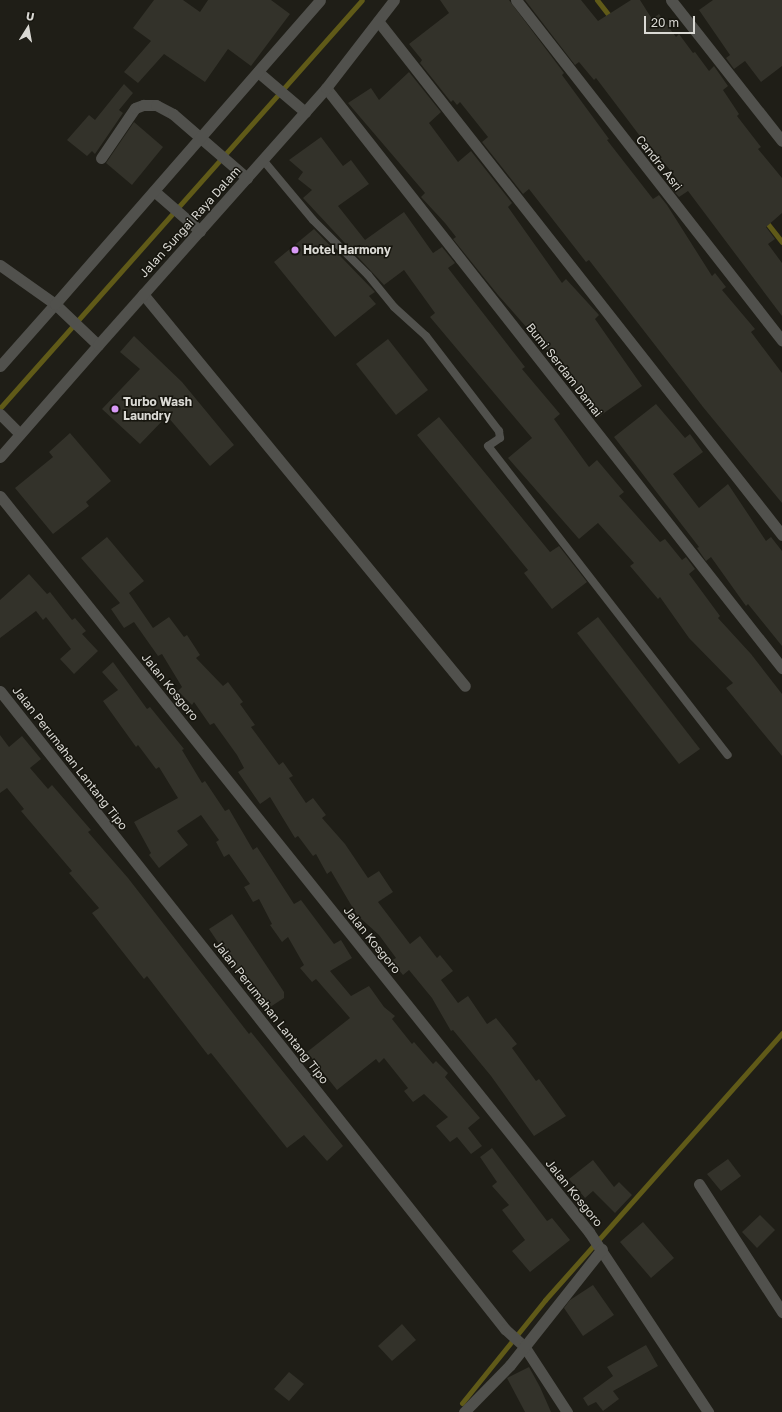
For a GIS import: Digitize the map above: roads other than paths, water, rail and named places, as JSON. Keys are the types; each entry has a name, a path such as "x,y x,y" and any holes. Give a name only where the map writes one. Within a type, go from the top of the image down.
{"street":[{"path":"0,366 262,75 320,0"},
{"name":"Candra Asri","path":"516,0 782,341"},
{"path":"671,0 782,141"},
{"name":"Jalan Sungai Raya Dalam","path":"0,457 16,430 98,345 326,88 393,1"},
{"path":"378,21 782,535"},
{"path":"262,75 305,112"},
{"name":"Bumi Serdam Damai","path":"326,88 782,668"},
{"path":"101,158 135,108 143,105 164,108 247,178"},
{"path":"157,193 200,231"},
{"path":"0,265 55,304 98,345"},
{"path":"143,294 465,686"},
{"path":"0,414 16,430"},
{"name":"Jalan Kosgoro","path":"0,496 589,1232 602,1249 708,1412"},
{"name":"Jalan Perumahan Lantang Tipo","path":"0,691 505,1329 524,1346 567,1412"},
{"path":"699,1184 782,1312"},
{"path":"464,1412 510,1365 602,1249"}],"lane":[{"path":"263,160 313,220 368,275 394,307 426,336 499,431 500,438 488,446 728,754"}],"waterway":[{"path":"0,408 362,0"},
{"path":"597,0 612,19"},
{"path":"764,219 782,242"},
{"path":"462,1403 545,1300 782,1033"}],"place":[{"name":"Hotel Harmony","path":"295,250"},
{"name":"Turbo Wash Laundry","path":"115,409"}]}
